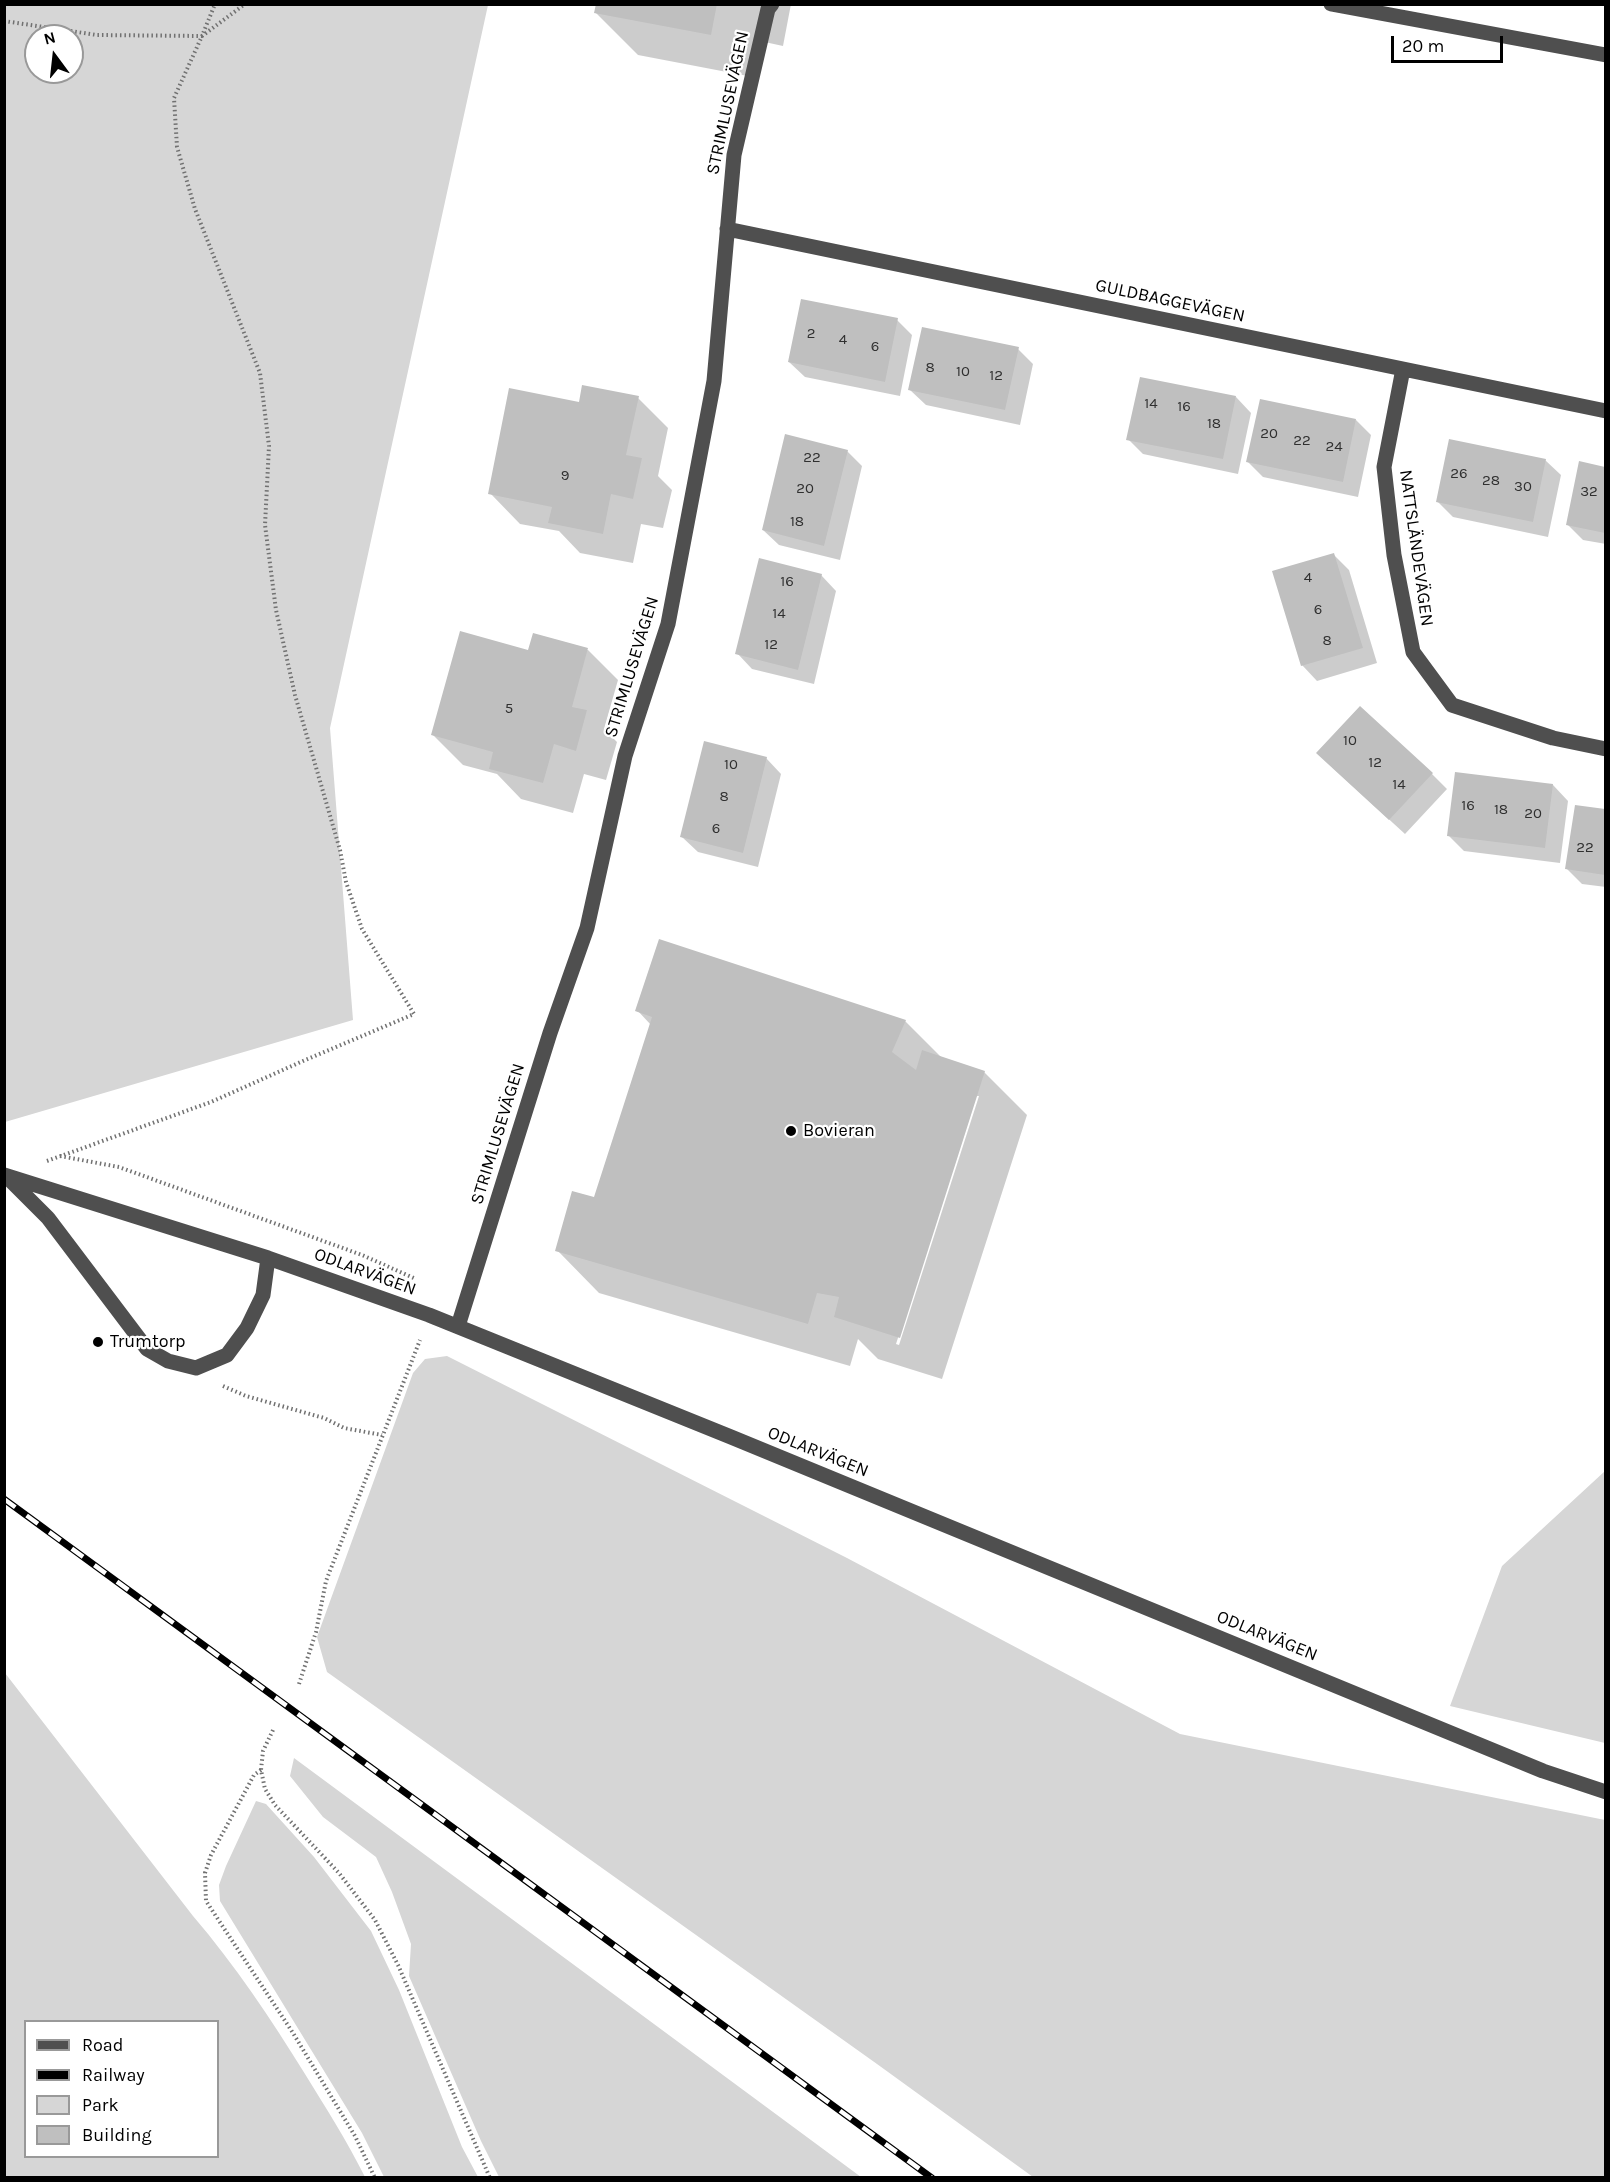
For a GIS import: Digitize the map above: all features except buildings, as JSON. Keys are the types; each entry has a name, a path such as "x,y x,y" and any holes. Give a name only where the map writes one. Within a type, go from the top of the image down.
{"street":[{"name":"STRIMLUSEVÄGEN","path":"458,1326 586,928 626,756 668,624 714,381 734,155 768,9 772,4"},
{"path":"1331,4 1605,55"},
{"name":"GULDBAGGEVÄGEN","path":"727,229 1605,411"},
{"name":"NATTSLÄNDEVÄGEN","path":"1403,369 1384,467 1394,555 1413,652 1452,705 1553,738 1605,749"},
{"path":"5,1175 48,1218 147,1349 168,1361 196,1368 227,1355 248,1328 263,1295 268,1258"},
{"name":"ODLARVÄGEN","path":"5,1175 268,1258 458,1326 1521,1762 1605,1792"}],"path":[{"path":"5,1175 211,1102 303,1060 414,1014 362,929 346,882 340,850 295,695 276,610 265,525 269,446 260,373 195,209 177,147 174,99 214,4"},
{"path":"4,21 97,35 202,36 245,4"},
{"path":"299,1684 316,1632 326,1581 429,1315"},
{"path":"217,1383 246,1396 324,1418 344,1428 382,1435"},
{"path":"273,1730 263,1751 261,1770 265,1789 275,1805 339,1873 375,1920 398,1965 490,2178"},
{"path":"261,1770 254,1775 211,1855 204,1873 206,1901 234,1948 293,2033 355,2136 375,2178"}],"green space":[{"path":"5,4 488,5 330,728 353,1020 5,1122"},
{"path":"447,1356 847,1558 1180,1734 1605,1820 1605,2177 1033,2177 327,1672 317,1637 413,1373 425,1359"},
{"path":"1605,1471 1605,1743 1450,1706 1502,1566"},
{"path":"5,1673 238,1973 305,2074 365,2177 5,2177"},
{"path":"294,1758 861,2177 499,2177 409,1976 411,1944 376,1857 323,1817 290,1776"},
{"path":"256,1801 266,1804 314,1857 371,1931 399,1990 462,2147 478,2177 384,2177 362,2133 220,1901 219,1885"}],"railway":[{"path":"4,1499 932,2178"}],"place":[{"name":"Bovieran","path":"791,1131"},
{"name":"Trumtorp","path":"98,1342"}]}
